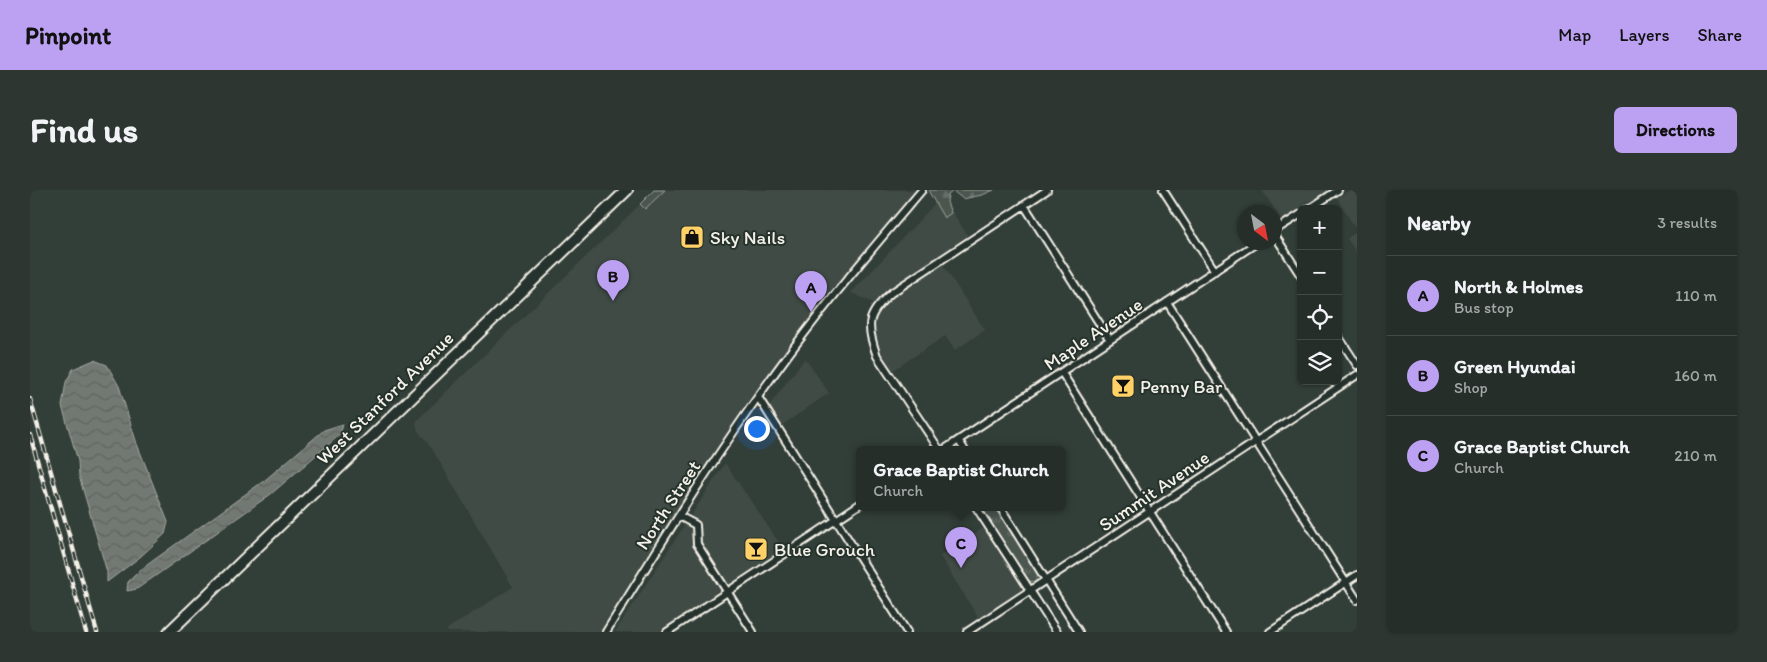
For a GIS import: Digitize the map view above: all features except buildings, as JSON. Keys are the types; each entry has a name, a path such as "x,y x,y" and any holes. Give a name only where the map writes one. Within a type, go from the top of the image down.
{"main road":[{"name":"West Stanford Avenue","path":"169,632 627,190"}],"street":[{"name":"North Street","path":"606,632 758,396 817,317 922,190"},
{"path":"937,446 878,356 872,342 870,328 873,311 891,293 1047,190"},
{"path":"1163,190 1215,271"},
{"path":"1315,205 1338,190"},
{"path":"1024,205 1110,340"},
{"path":"1282,227 1297,217"},
{"path":"1282,246 1297,270"},
{"name":"Maple Avenue","path":"950,446 1246,250"},
{"path":"1167,302 1357,600"},
{"path":"1341,340 1357,366"},
{"path":"1062,373 1226,632"},
{"name":"Summit Avenue","path":"967,632 1357,375"},
{"path":"758,396 907,632"},
{"path":"959,441 962,446"},
{"path":"667,632 856,507"},
{"path":"979,511 1057,632"},
{"path":"1003,511 1079,632"},
{"path":"679,516 696,525 697,544 753,632"},
{"path":"1270,632 1357,575"}],"shaded area":[{"path":"655,190 915,190 829,293 752,396 677,508 600,632 448,632 447,629 513,587 432,449 418,431 417,420"},
{"path":"1262,190 1329,190 1306,205 1297,205 1297,211 1282,221 1282,205 1272,205"},
{"path":"1350,190 1357,190 1357,231 1342,205 1337,198"},
{"path":"942,196 968,236 886,290 874,303 851,293"},
{"path":"1357,232 1357,254 1347,238"},
{"path":"943,265 985,330 955,350 945,336 892,371 882,354 875,335 875,315 894,295"},
{"path":"805,358 829,393 781,426 768,407"},
{"path":"725,463 784,550 659,632 615,632"},
{"path":"985,527 1025,589 979,619 940,556"}],"green space":[{"path":"654,190 665,190 645,209 640,204"},
{"path":"930,190 994,190 963,199 953,191 948,195 947,202 951,213 944,218 929,192"},
{"path":"983,511 999,511 1038,573 1036,581 1029,581"}],"water":[{"path":"94,360 107,365 119,386 137,444 168,522 165,534 140,557 107,582 107,572 79,476 78,461 62,406 66,382 73,369"},
{"path":"343,424 341,432 336,438 271,494 137,589 127,591 128,582 140,570 265,480 324,430"}],"railway":[{"path":"30,399 97,632"},
{"path":"30,435 86,632"}],"place":[{"name":"Sky Nails","path":"692,237"},
{"name":"Green Hyundai","path":"613,301"},
{"name":"North & Holmes","path":"811,312"},
{"name":"Penny Bar","path":"1123,386"},
{"name":"Blue Grouch","path":"756,549"},
{"name":"Grace Baptist Church","path":"961,568"}]}
